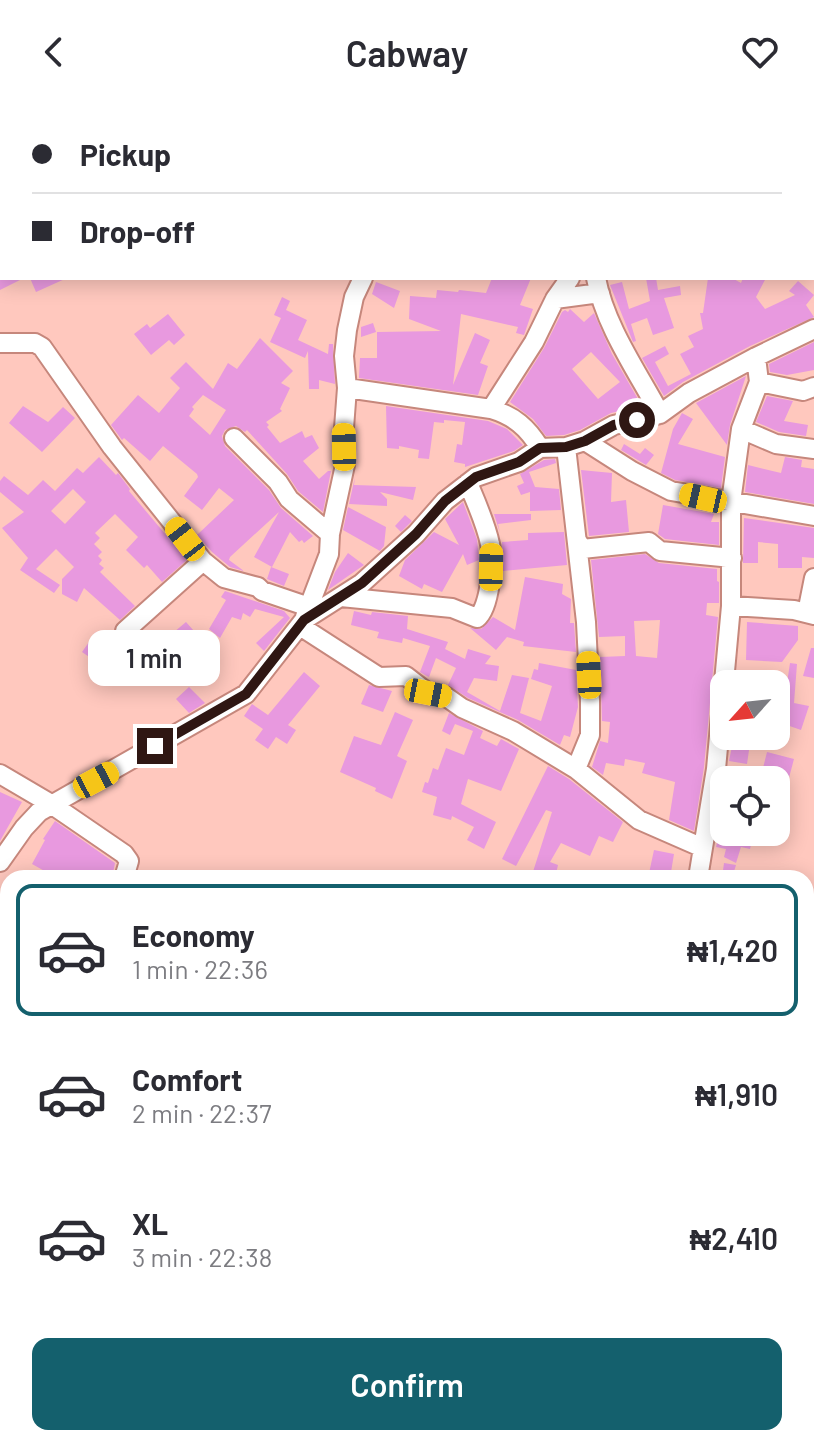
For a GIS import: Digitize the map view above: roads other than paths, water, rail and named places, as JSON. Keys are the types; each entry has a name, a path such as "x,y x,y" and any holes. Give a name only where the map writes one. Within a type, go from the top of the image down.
{"street":[{"path":"0,862 24,828 51,804 246,694 304,618 329,554 330,534 345,465 347,388 344,356 354,297 362,280"},
{"path":"491,409 569,280"},
{"path":"555,299 598,286 621,342 660,414"},
{"path":"304,618 362,583 416,534 445,501 476,477 519,462 540,448 566,447 585,441 614,425 660,414 689,393 814,329"},
{"path":"0,343 35,343 42,347 112,447 203,561 224,578 258,587 304,618 379,677 406,676 428,693 445,696 462,708 513,731 576,769 639,820 703,848"},
{"path":"699,870 716,769 731,606 731,502 741,429 759,382 756,357"},
{"path":"759,382 803,391 814,387"},
{"path":"347,388 491,409 509,415 522,424 540,448"},
{"path":"741,429 776,444 814,449"},
{"path":"234,438 278,482 289,499 330,534"},
{"path":"585,441 671,491 814,516"},
{"path":"566,447 586,622 590,725 583,755 576,769"},
{"path":"341,597 452,608 477,618 481,616 486,606 491,545 468,483"},
{"path":"578,542 582,549 649,542 660,551 732,558"},
{"path":"125,631 203,561"},
{"path":"731,606 810,614 814,578"},
{"path":"0,774 51,804 124,854 129,861 126,870"}]}
